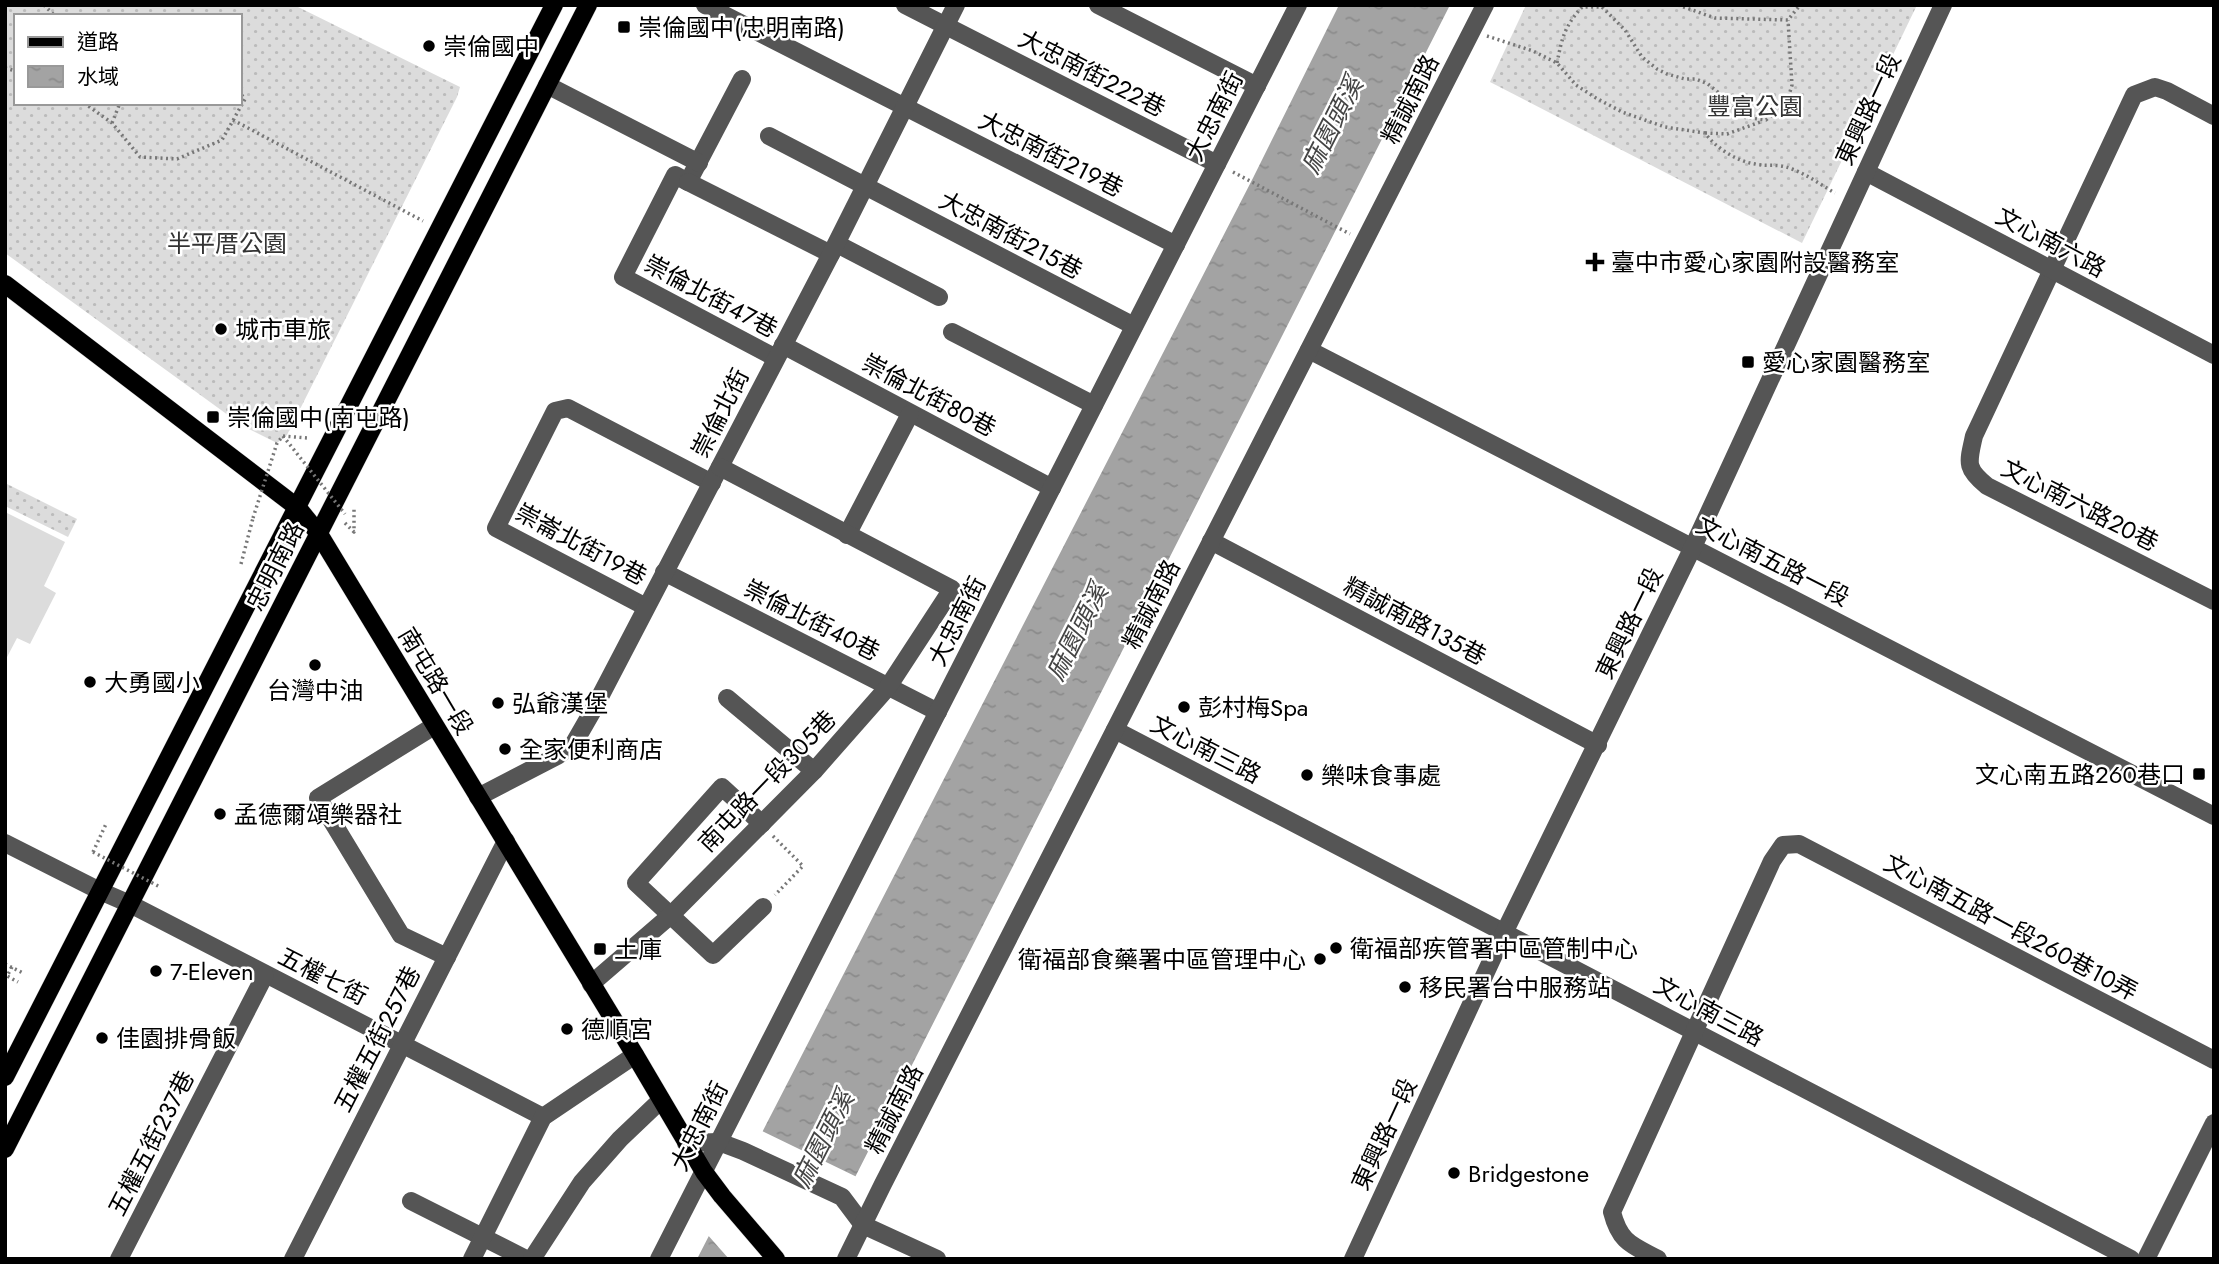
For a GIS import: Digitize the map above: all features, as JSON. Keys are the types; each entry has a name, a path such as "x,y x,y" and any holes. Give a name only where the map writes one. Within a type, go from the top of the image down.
{"main road":[{"name":"忠明南路","path":"5,1077 554,5"},
{"name":"忠明南路","path":"5,1149 588,5"},
{"name":"南屯路一段","path":"5,284 298,508 319,534 635,1055 685,1143 722,1196 776,1259"}],"street":[{"name":"大忠南街219巷","path":"705,5 1176,245"},
{"name":"大忠南街222巷","path":"905,5 1217,164"},
{"name":"崇倫北街","path":"478,797 557,756 572,745 592,712 834,249 956,5"},
{"path":"1098,5 1257,86"},
{"name":"大忠南街","path":"659,1259 1298,5"},
{"name":"精誠南路","path":"846,1259 1485,5"},
{"name":"東興路一段","path":"1353,1259 1505,931 1693,547 1943,5"},
{"path":"742,79 688,182 939,297"},
{"path":"547,85 699,163"},
{"path":"2051,270 2134,95 2155,87 2214,116"},
{"name":"大忠南街215巷","path":"769,136 1134,326"},
{"name":"文心南六路","path":"1866,172 2214,355"},
{"name":"崇倫北街47巷","path":"688,182 675,176 623,277 780,351"},
{"name":"文心南六路20巷","path":"2051,270 1974,436 1969,458 1972,474 1987,486 2214,601"},
{"path":"951,332 1094,405"},
{"name":"文心南五路一段","path":"1309,350 2214,816"},
{"name":"崇倫北街80巷","path":"780,351 910,414 1052,488"},
{"name":"崇崙北街19巷","path":"646,607 496,528 555,411 568,408 716,475"},
{"path":"716,475 847,535 910,414"},
{"name":"南屯路一段305巷","path":"591,984 671,915 814,771 888,687 952,589 847,535"},
{"name":"精誠南路135巷","path":"1210,541 1598,744"},
{"name":"崇倫北街40巷","path":"664,572 938,712"},
{"path":"727,698 814,771"},
{"path":"434,726 318,798 401,935 447,957"},
{"name":"文心南三路","path":"1115,730 2131,1259"},
{"path":"762,824 722,787 636,883 713,955 763,907"},
{"name":"五權五街257巷","path":"293,1259 506,841"},
{"name":"五權七街","path":"5,843 130,904 543,1117"},
{"name":"文心南五路一段260巷10弄","path":"1694,1031 1772,861 1783,845 1799,844 2214,1060"},
{"name":"五權五街237巷","path":"119,1259 265,975"},
{"path":"1658,1259 1628,1243 1616,1228 1612,1212 1694,1031"},
{"path":"471,1259 543,1117 635,1055"},
{"path":"532,1259 582,1182 620,1139 661,1100"},
{"path":"2146,1259 2214,1123"},
{"path":"685,1143 719,1142 842,1197 863,1225 937,1259"},
{"path":"411,1201 526,1259"}],"path":[{"path":"1678,5 1715,18 1788,20"},
{"path":"1472,31 1533,51 1557,63 1576,85 1622,112 1665,127 1727,134 1766,120 1787,102 1792,85 1788,20 1800,5"},
{"path":"1557,63 1569,21 1583,6 1602,7 1625,30 1642,57 1657,69 1685,79 1696,79 1724,97 1742,117 1766,120"},
{"path":"87,105 113,123 140,158 177,159 222,140 241,105"},
{"path":"113,123 119,105"},
{"path":"233,120 439,230"},
{"path":"1705,133 1714,145 1737,158 1755,164 1791,168 1852,203"},
{"path":"1217,164 1364,242"},
{"path":"283,436 307,438"},
{"path":"283,436 345,514 345,525 354,532 353,498"},
{"path":"241,564 277,443 283,436"},
{"path":"106,824 93,852 160,887"},
{"path":"762,824 803,866 763,907"},
{"path":"5,964 23,973"},
{"path":"12,967 6,976 18,982"}],"green space":[{"name":"半平厝公園","path":"5,5 294,5 460,87 287,435 277,443 243,426 5,253"},
{"name":"豐富公園","path":"1526,5 1917,5 1802,243 1490,82"},
{"path":"5,483 77,519 68,537 5,506"},
{"path":"5,512 65,542 44,586 56,593 30,644 17,638 5,661"}],"water":[{"name":"麻園頭溪","path":"1339,5 1450,5 812,1259 697,1259 1253,178"}],"pier":[{"path":"758,1129 859,1178 816,1259 729,1259 706,1233"}],"place":[{"name":"崇倫國中(忠明南路)","path":"624,27"},
{"name":"崇倫國中","path":"429,46"},
{"name":"臺中市愛心家園附設醫務室","path":"1595,262"},
{"name":"城市車旅","path":"221,329"},
{"name":"愛心家園醫務室","path":"1748,362"},
{"name":"崇倫國中(南屯路)","path":"213,417"},
{"name":"台灣中油","path":"315,665"},
{"name":"大勇國小","path":"90,682"},
{"name":"弘爺漢堡","path":"498,703"},
{"name":"彭村梅Spa","path":"1184,707"},
{"name":"全家便利商店","path":"505,749"},
{"name":"文心南五路260巷口","path":"2199,774"},
{"name":"樂味食事處","path":"1307,775"},
{"name":"孟德爾頌樂器社","path":"220,814"},
{"name":"衛福部疾管署中區管制中心","path":"1336,948"},
{"name":"土庫","path":"600,949"},
{"name":"衛福部食藥署中區管理中心","path":"1320,959"},
{"name":"7-Eleven","path":"156,971"},
{"name":"移民署台中服務站","path":"1405,987"},
{"name":"德順宮","path":"567,1029"},
{"name":"佳園排骨飯","path":"102,1038"},
{"name":"Bridgestone","path":"1454,1173"}]}
